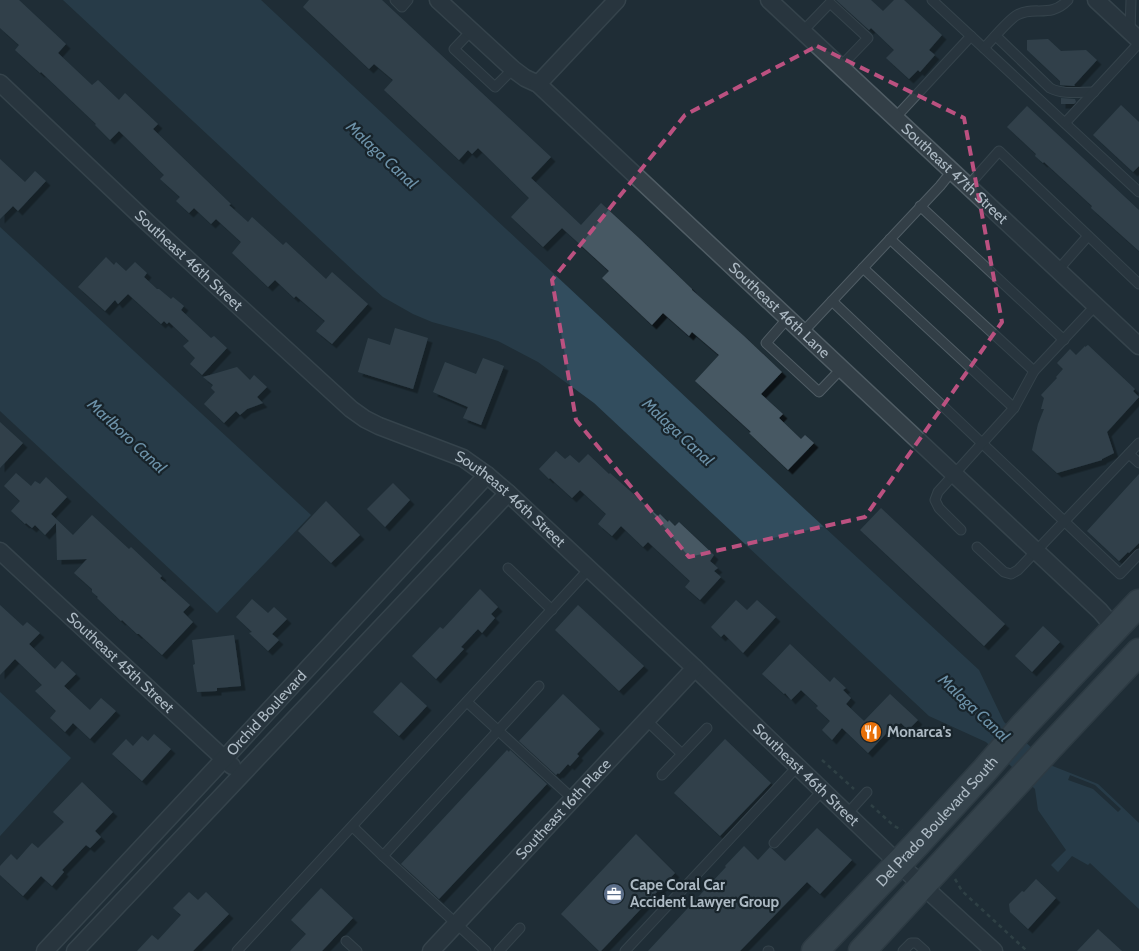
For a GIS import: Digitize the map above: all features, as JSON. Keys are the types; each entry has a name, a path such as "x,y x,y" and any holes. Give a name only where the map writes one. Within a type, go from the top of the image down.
{"main road":[{"name":"Del Prado Boulevard South","path":"815,951 899,864 1023,726 1139,602"},
{"path":"1043,752 1059,720 1070,704 1105,665 1112,654 1114,645 1113,631"},
{"path":"862,951 1012,789 1043,752 1139,652"}],"street":[{"name":"Southeast 46th Lane","path":"438,0 513,69 538,84 1100,611 1110,623 1113,631"},
{"path":"538,84 617,0"},
{"name":"Southeast 47th Street","path":"769,0 1139,346"},
{"path":"1096,0 1136,38"},
{"name":"Southeast 46th Street","path":"0,84 351,409 379,426 463,458 508,492 922,886 994,951"},
{"name":"Orchid Boulevard","path":"45,951 487,475"},
{"name":"Orchid Boulevard","path":"75,951 508,492"},
{"name":"Southeast 45th Street","path":"0,551 240,775"},
{"name":"Southeast 16th Place","path":"431,951 695,668"}],"lane":[{"path":"395,0 402,7 408,0"},
{"path":"932,0 1139,192"},
{"path":"984,48 1015,15 1023,12 1054,10 1068,0"},
{"path":"1065,123 1094,92 1136,38 1131,0"},
{"path":"803,31 830,3 868,38 840,67"},
{"path":"471,31 454,49 488,80 495,86 513,69"},
{"path":"895,118 970,36"},
{"path":"996,36 1050,88 1064,92 1094,92"},
{"path":"968,186 999,151 1139,284"},
{"path":"802,333 952,171"},
{"path":"920,206 1064,340"},
{"path":"1058,270 1088,236"},
{"path":"890,239 1034,371"},
{"path":"863,268 1014,408"},
{"path":"832,301 983,442 1120,574 1139,554"},
{"path":"961,530 939,508 935,500 938,492 1014,408 1034,371 1096,305"},
{"path":"787,319 766,342 812,386 819,392 841,369"},
{"path":"977,547 1004,572 1011,574 1018,570 1139,443"},
{"path":"1129,454 1139,463"},
{"path":"508,568 552,610"},
{"path":"237,951 589,569"},
{"path":"383,856 539,686"},
{"path":"467,702 573,798"},
{"path":"646,720 682,754"},
{"path":"662,775 707,728"},
{"path":"625,951 797,767"},
{"path":"774,843 822,791"},
{"path":"846,814 867,792"},
{"path":"353,827 486,951"},
{"path":"499,951 520,928"},
{"path":"346,941 357,951"},
{"path":"903,951 911,943 916,943 926,951"}],"highlighted area":[{"path":"817,46 964,118 1002,322 865,517 689,557 576,420 552,280 685,115"}],"water":[{"name":"Malaga Canal","path":"63,0 261,0 979,670 1004,722 1050,765 1098,784 1139,823 1139,909 1090,863 1088,865 1072,856 1058,872 1051,865 1066,850 1038,810 1035,789 986,742 929,716 594,403 538,362 498,341 432,322 413,314 383,297"},
{"name":"Marlboro Canal","path":"0,227 311,515 217,613 0,411"},
{"path":"0,692 71,758 0,836"}],"pier":[{"path":"1070,775 1095,785 1121,809 1118,812 1093,789 1068,780"}],"building":[{"path":"0,0 19,0 66,44 58,53 92,85 98,80 119,100 125,93 158,124 153,129 248,222 252,217 283,245 286,242 326,279 332,272 368,304 332,344 316,331 325,321 296,296 294,298 275,280 268,287 232,253 241,242 216,219 211,224 194,208 189,213 176,201 180,197 160,179 164,175 119,131 110,140 96,124 15,50 19,45 0,28"},
{"path":"309,0 382,0 551,157 531,178 581,225 601,203 782,372 761,394 783,414 779,418 801,439 805,435 814,443 788,470 749,433 751,432 695,381 719,355 692,332 689,336 663,313 652,325 602,278 609,271 562,228 543,247 511,217 529,198 478,148 472,154 468,150 459,160 384,90 393,80 374,64 369,69 303,7"},
{"path":"836,0 871,0 883,11 894,0 904,0 942,35 929,50 935,55 920,72 918,70 909,79 886,58 894,50 871,28 869,30"},
{"path":"1048,39 1061,51 1086,50 1097,60 1075,86 1060,85 1060,81 1027,50 1027,40"},
{"path":"1061,98 1075,99 1076,102 1074,104 1061,104"},
{"path":"1121,105 1139,122 1139,166 1133,172 1093,135"},
{"path":"1027,106 1139,210 1139,251 1044,162 1035,156 1036,154 1007,127"},
{"path":"0,159 25,182 35,171 46,181 18,211 13,206 0,219"},
{"path":"106,257 114,265 116,262 126,271 135,262 147,273 144,277 157,289 171,299 173,297 184,306 181,310 211,338 214,336 227,348 202,375 190,364 195,358 183,346 189,341 169,322 167,324 164,321 161,324 128,294 118,304 115,300 105,311 78,287"},
{"path":"395,328 428,338 413,389 358,372 368,338 390,345"},
{"path":"1088,345 1135,389 1133,391 1139,397 1107,432 1114,453 1102,460 1057,473 1032,450 1038,424 1044,409 1041,409 1044,398 1041,395 1063,369 1057,363 1070,349 1076,355"},
{"path":"483,358 504,366 481,425 463,418 468,407 433,392 445,362 476,374"},
{"path":"237,367 250,380 254,375 267,387 257,397 263,403 247,409 240,415 236,411 224,423 204,404 215,392 211,388 213,385 203,377"},
{"path":"0,422 23,443 0,468"},
{"path":"556,451 565,459 570,455 579,463 588,454 658,516 660,514 675,526 679,522 714,555 710,561 718,568 714,571 721,577 700,600 685,587 690,581 648,542 643,547 621,526 612,536 598,524 606,514 580,490 572,498 539,469"},
{"path":"16,473 31,486 35,481 40,484 46,477 67,497 51,514 73,535 92,515 129,549 131,547 162,576 160,578 190,605 183,612 193,622 162,655 121,621 97,598 92,589 74,573 87,559 57,560 56,523 45,535 35,525 32,528 25,524 11,511 20,501 4,486"},
{"path":"1139,474 1139,543 1119,561 1087,531"},
{"path":"393,483 410,500 385,527 367,509"},
{"path":"326,501 360,535 331,563 298,531"},
{"path":"881,508 1005,624 984,646 860,530"},
{"path":"480,589 498,607 491,614 495,618 482,633 478,629 461,647 464,649 436,679 412,656 440,627 443,629"},
{"path":"252,599 268,613 274,607 287,619 272,634 279,640 268,651 236,617"},
{"path":"736,600 747,610 757,600 776,617 743,653 724,634 721,637 711,627"},
{"path":"0,605 23,626 27,622 40,633 29,644 55,669 62,661 76,674 64,686 90,710 101,698 116,711 90,739 73,723 65,732 50,718 56,711 35,691 42,685 15,659 0,675"},
{"path":"578,605 644,666 619,691 555,630"},
{"path":"1043,626 1060,642 1032,672 1015,656"},
{"path":"234,635 241,686 217,688 217,691 197,692 192,640"},
{"path":"790,644 830,682 834,677 846,688 843,690 851,698 846,704 864,721 890,694 918,720 908,730 901,723 898,725 896,723 868,753 842,728 832,740 822,730 830,721 816,708 818,706 801,690 791,700 762,674"},
{"path":"401,682 427,706 399,736 373,712"},
{"path":"563,694 600,729 577,754 579,756 570,766 568,764 556,775 519,741"},
{"path":"154,734 171,749 142,781 112,754 126,739 133,746 142,736 148,741"},
{"path":"725,739 771,783 720,836 674,793"},
{"path":"507,750 509,752 510,750 547,784 439,899 401,864"},
{"path":"82,782 113,812 95,831 101,837 90,848 86,845 62,870 64,872 52,886 41,876 23,896 0,875 0,866 11,854 17,860 32,843 38,848 64,822 53,812"},
{"path":"817,828 852,860 820,894 807,882 740,951 648,951 744,846 758,860 770,847 785,861"},
{"path":"636,834 675,873 599,951 561,914"},
{"path":"1036,879 1056,898 1028,929 1010,912 1009,904"},
{"path":"321,888 353,918 322,951 290,951 306,934 291,920"},
{"path":"189,892 198,900 206,892 229,914 193,951 137,951 152,935 158,940 181,915 173,908"},
{"path":"1098,929 1122,951 1077,951"}],"place":[{"name":"Monarca's","path":"871,732"},
{"name":"Cape Coral Car Accident Lawyer Group","path":"614,894"}]}
